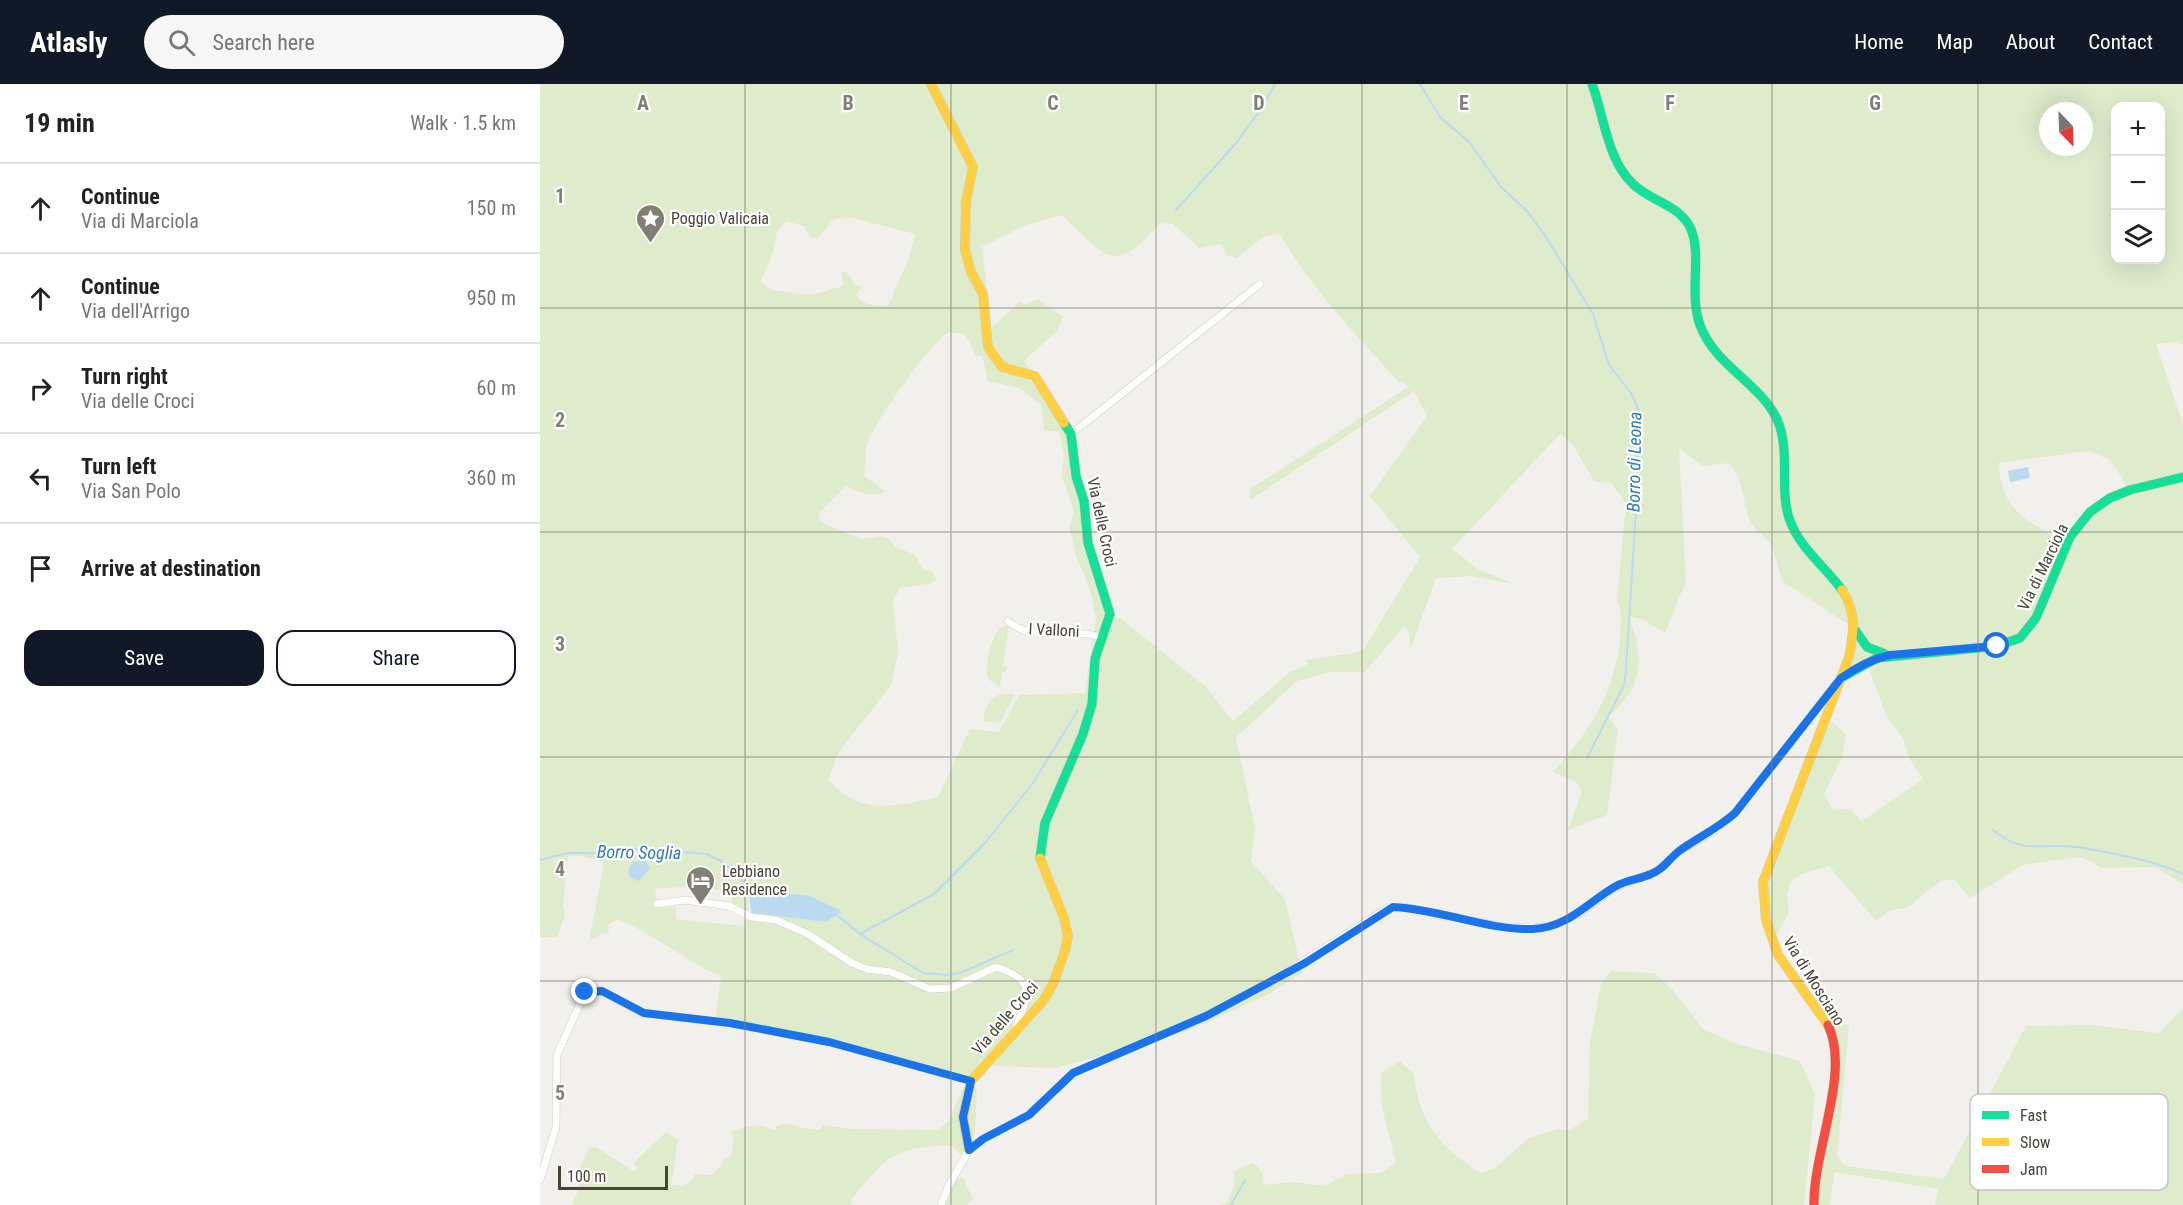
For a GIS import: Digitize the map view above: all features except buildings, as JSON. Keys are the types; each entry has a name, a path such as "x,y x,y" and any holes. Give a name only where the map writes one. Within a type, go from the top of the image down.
{"street":[{"name":"Via delle Croci","path":"931,84 974,167 966,202 965,250 971,272 983,294 988,347 1002,367 1035,376 1071,434 1076,476 1084,501 1088,543 1110,614 1095,659 1092,704 1083,734 1045,823 1041,843 1040,860 1064,918 1068,936 1065,951 1053,984 1043,1001 971,1081 963,1117 969,1150"},
{"path":"1592,84 1602,108 1619,164 1626,177 1643,193 1667,203 1681,214 1689,226 1696,256 1693,291 1704,337 1727,369 1760,397 1775,416 1781,430 1786,455 1785,502 1793,529 1844,591 1855,618 1855,630"},
{"path":"1071,434 1260,284"},
{"name":"Via di Marciola","path":"1841,678 1867,662 1890,655 1997,646 2020,638 2036,618 2070,537 2090,512 2110,498 2130,490 2183,477"},
{"name":"I Valloni","path":"1008,621 1013,626 1024,629 1050,633 1091,632 1102,638"},
{"name":"Via di Marciola","path":"1855,630 1863,644 1871,651 1890,655"},
{"name":"Via di Mosciano","path":"1814,1205 1815,1183 1833,1074 1834,1044 1830,1028 1790,977 1768,933 1763,908 1763,882 1841,678 1855,630"},
{"path":"941,1205 948,1187 969,1150 983,1139 1029,1115 1073,1073 1206,1016 1305,963 1393,907 1504,927 1532,929 1549,927 1580,913 1616,887 1652,874 1678,852 1715,830 1735,813 1841,678"},
{"path":"657,904 685,900 729,906 751,917 776,920 808,934 852,963 867,969 891,972 930,989 951,988 996,967 1013,972 1026,986 1028,995 1015,1031"},
{"path":"540,1180 556,1127 557,1056 585,992 602,991 644,1013 730,1023 829,1042 971,1081"}],"green space":[{"path":"540,84 2183,84 2183,345 2175,342 2156,344 2183,425 2183,884 2155,867 2100,868 2093,862 2078,857 2023,865 1970,898 1955,880 1941,880 1907,908 1890,910 1876,921 1829,866 1801,874 1790,883 1787,896 1789,912 1772,942 1763,882 1826,716 1846,735 1842,757 1824,794 1832,808 1851,810 1862,821 1923,779 1909,758 1903,738 1886,716 1867,663 1841,678 1855,629 1782,581 1772,545 1750,523 1739,478 1730,463 1703,466 1679,448 1686,581 1665,633 1644,620 1629,616 1637,646 1638,671 1629,694 1608,717 1618,729 1607,815 1568,830 1582,792 1576,782 1553,772 1569,754 1594,718 1612,680 1620,636 1621,612 1617,600 1626,504 1612,484 1594,481 1573,445 1560,434 1452,549 1478,569 1514,584 1472,576 1436,578 1410,651 1409,631 1404,626 1365,672 1331,672 1297,681 1236,737 1255,829 1251,861 1285,899 1302,973 1265,996 1185,1032 1056,1068 991,1066 978,1081 971,1081 829,1042 715,1022 721,977 617,919 608,925 609,934 603,933 589,941 604,863 579,855 568,857 563,905 565,915 557,937 540,937","holes":["1061,215 1090,242 1110,255 1120,255 1131,250 1145,240 1161,222 1173,224 1199,248 1222,244 1227,256 1237,258 1263,237 1280,234 1305,274 1334,310 1398,381 1410,386 1250,489 1250,500 1414,391 1427,416 1370,496 1420,557 1364,649 1355,653 1306,660 1308,664 1290,672 1233,721 1206,687 1121,619 1110,614 1087,543 1066,423 1024,361 1058,330 1063,317 1038,299 1026,305 1020,302 991,328 982,247 1026,225","853,218 915,234 910,256 888,306 870,304 859,299 856,295 862,287 856,285 845,271 841,273 843,286 815,294 773,290 760,282 773,253 777,232 786,221 804,226 810,237 818,238 834,219","949,332 965,334 976,356 982,356 988,381 1020,388 1041,405 1044,430 1059,432 1064,454 1062,478 1074,510 1070,528 1076,556 1090,589 1096,617 1085,693 1019,695 999,732 970,729 938,797 879,806 853,799 840,791 828,779 839,752 891,685 898,654 893,601 900,588 929,584 937,580 932,572 923,569 915,555 896,547 889,539 881,536 861,539 821,522 818,514 846,486 870,495 885,491 864,476 867,444 891,402 917,366","2089,451 2110,460 2130,490 2090,512 2067,544 2019,514 2006,494 1998,463","682,887 727,890 727,893 732,894 731,902 726,902 747,913 744,926 676,919 676,907 658,908 655,889","750,891 810,896 840,910 825,922 748,911"]},
{"path":"1009,625 1003,666 1007,666 1006,672 1002,672 1000,687 988,679 988,660 998,629"},
{"path":"1001,694 1015,694 1000,723 984,721 984,713 988,705 993,698"},
{"path":"1611,971 1654,973 1672,989 1704,1030 1737,1044 1800,1061 1815,1095 1804,1205 1219,1205 1227,1202 1234,1187 1234,1171 1252,1163 1262,1172 1262,1185 1293,1182 1325,1186 1346,1174 1381,1173 1396,1162 1384,1117 1381,1084 1382,1072 1400,1061 1414,1074 1421,1106 1434,1132 1454,1154 1481,1173 1495,1168 1529,1138 1558,1129 1569,1130 1588,1119 1590,1043 1601,984"},
{"path":"2183,1008 2183,1205 1935,1205 1938,1189 1834,1172 1830,1205 1814,1205 1832,1082 1830,1028 1849,1024 1837,1157 1845,1166 1944,1179 1970,1130 1970,1190 2168,1190 2168,1094 1990,1094 2026,1026 2091,1025 2159,1033"},
{"path":"970,1086 977,1090 975,1134 965,1157 950,1145 930,1146 902,1152 891,1158 872,1175 850,1202 854,1205 572,1205 578,1191 580,1168 589,1148 596,1147 635,1172 637,1168 633,1163 666,1132 678,1140 671,1185 683,1185 688,1183 695,1174 711,1175 721,1166 723,1160 731,1156 734,1140 731,1132 743,1127 758,1126 776,1131 776,1126 787,1124 808,1129 820,1129 823,1125 852,1129 937,1130 949,1121 961,1091"},
{"path":"963,1178 973,1199 967,1205 943,1205 955,1179"}],"water":[{"path":"2028,467 2030,478 2010,482 2008,471"},
{"path":"646,861 650,868 639,881 630,878 628,870 633,862"},
{"path":"753,890 810,896 840,910 841,913 825,922 751,913 749,893"}],"waterway":[{"path":"1176,210 1237,142 1275,84"},
{"name":"Borro di Leona","path":"1420,84 1440,117 1470,143 1501,187 1527,211 1544,234 1593,314 1609,365 1631,393 1638,409 1636,510 1624,685 1587,758"},
{"path":"860,934 934,894 985,843 1033,783 1078,710"},
{"path":"1993,830 2014,843 2076,847 2144,860 2183,874"},
{"name":"Borro Soglia","path":"540,860 568,853 606,853 639,849 707,854 721,861 742,881 775,893"},
{"path":"838,916 860,934 923,973 947,975 960,973 1013,950"},
{"path":"1231,1205 1245,1180"}],"traffic: fast":[{"path":"1592,84 1607,137 1624,174 1640,190 1678,213 1690,227 1694,238 1695,299 1700,325 1716,352 1759,394 1777,419 1783,443 1786,506 1793,529 1805,547 1842,590"},
{"path":"1040,858 1045,823 1083,734 1092,704 1095,659 1110,614 1088,543 1084,501 1076,476 1071,434 1064,423"},
{"path":"1841,678 1877,658 1997,646 2020,638 2036,618 2070,537 2090,512 2110,498 2130,490 2183,477"},
{"path":"1856,631 1867,647 1885,654"}],"traffic: slow":[{"path":"931,84 973,167 966,202 965,250 971,272 983,294 988,347 1002,367 1035,376 1064,423"},
{"path":"1828,1025 1778,955 1766,920 1763,882 1849,657 1853,622 1850,606 1842,590"},
{"path":"969,1150 963,1117 971,1081 1043,1001 1053,984 1065,951 1068,936 1064,918 1040,858"}],"traffic: jam":[{"path":"1814,1205 1815,1184 1829,1112 1835,1065 1834,1044 1828,1025"}],"place":[{"name":"Poggio Valicaia","path":"650,244"},
{"name":"Lebbiano Residence","path":"701,906"}],"route":[{"path":"585,992 602,991 644,1013 730,1023 829,1042 971,1081 963,1117 964,1133 969,1150 983,1139 1010,1127 1029,1115 1073,1073 1139,1047 1206,1016 1305,963 1383,910 1404,907 1504,927 1532,929 1549,927 1566,920 1580,913 1616,887 1652,874 1678,852 1715,830 1735,813 1841,678 1855,669 1877,658 1890,655 1997,646"}]}
